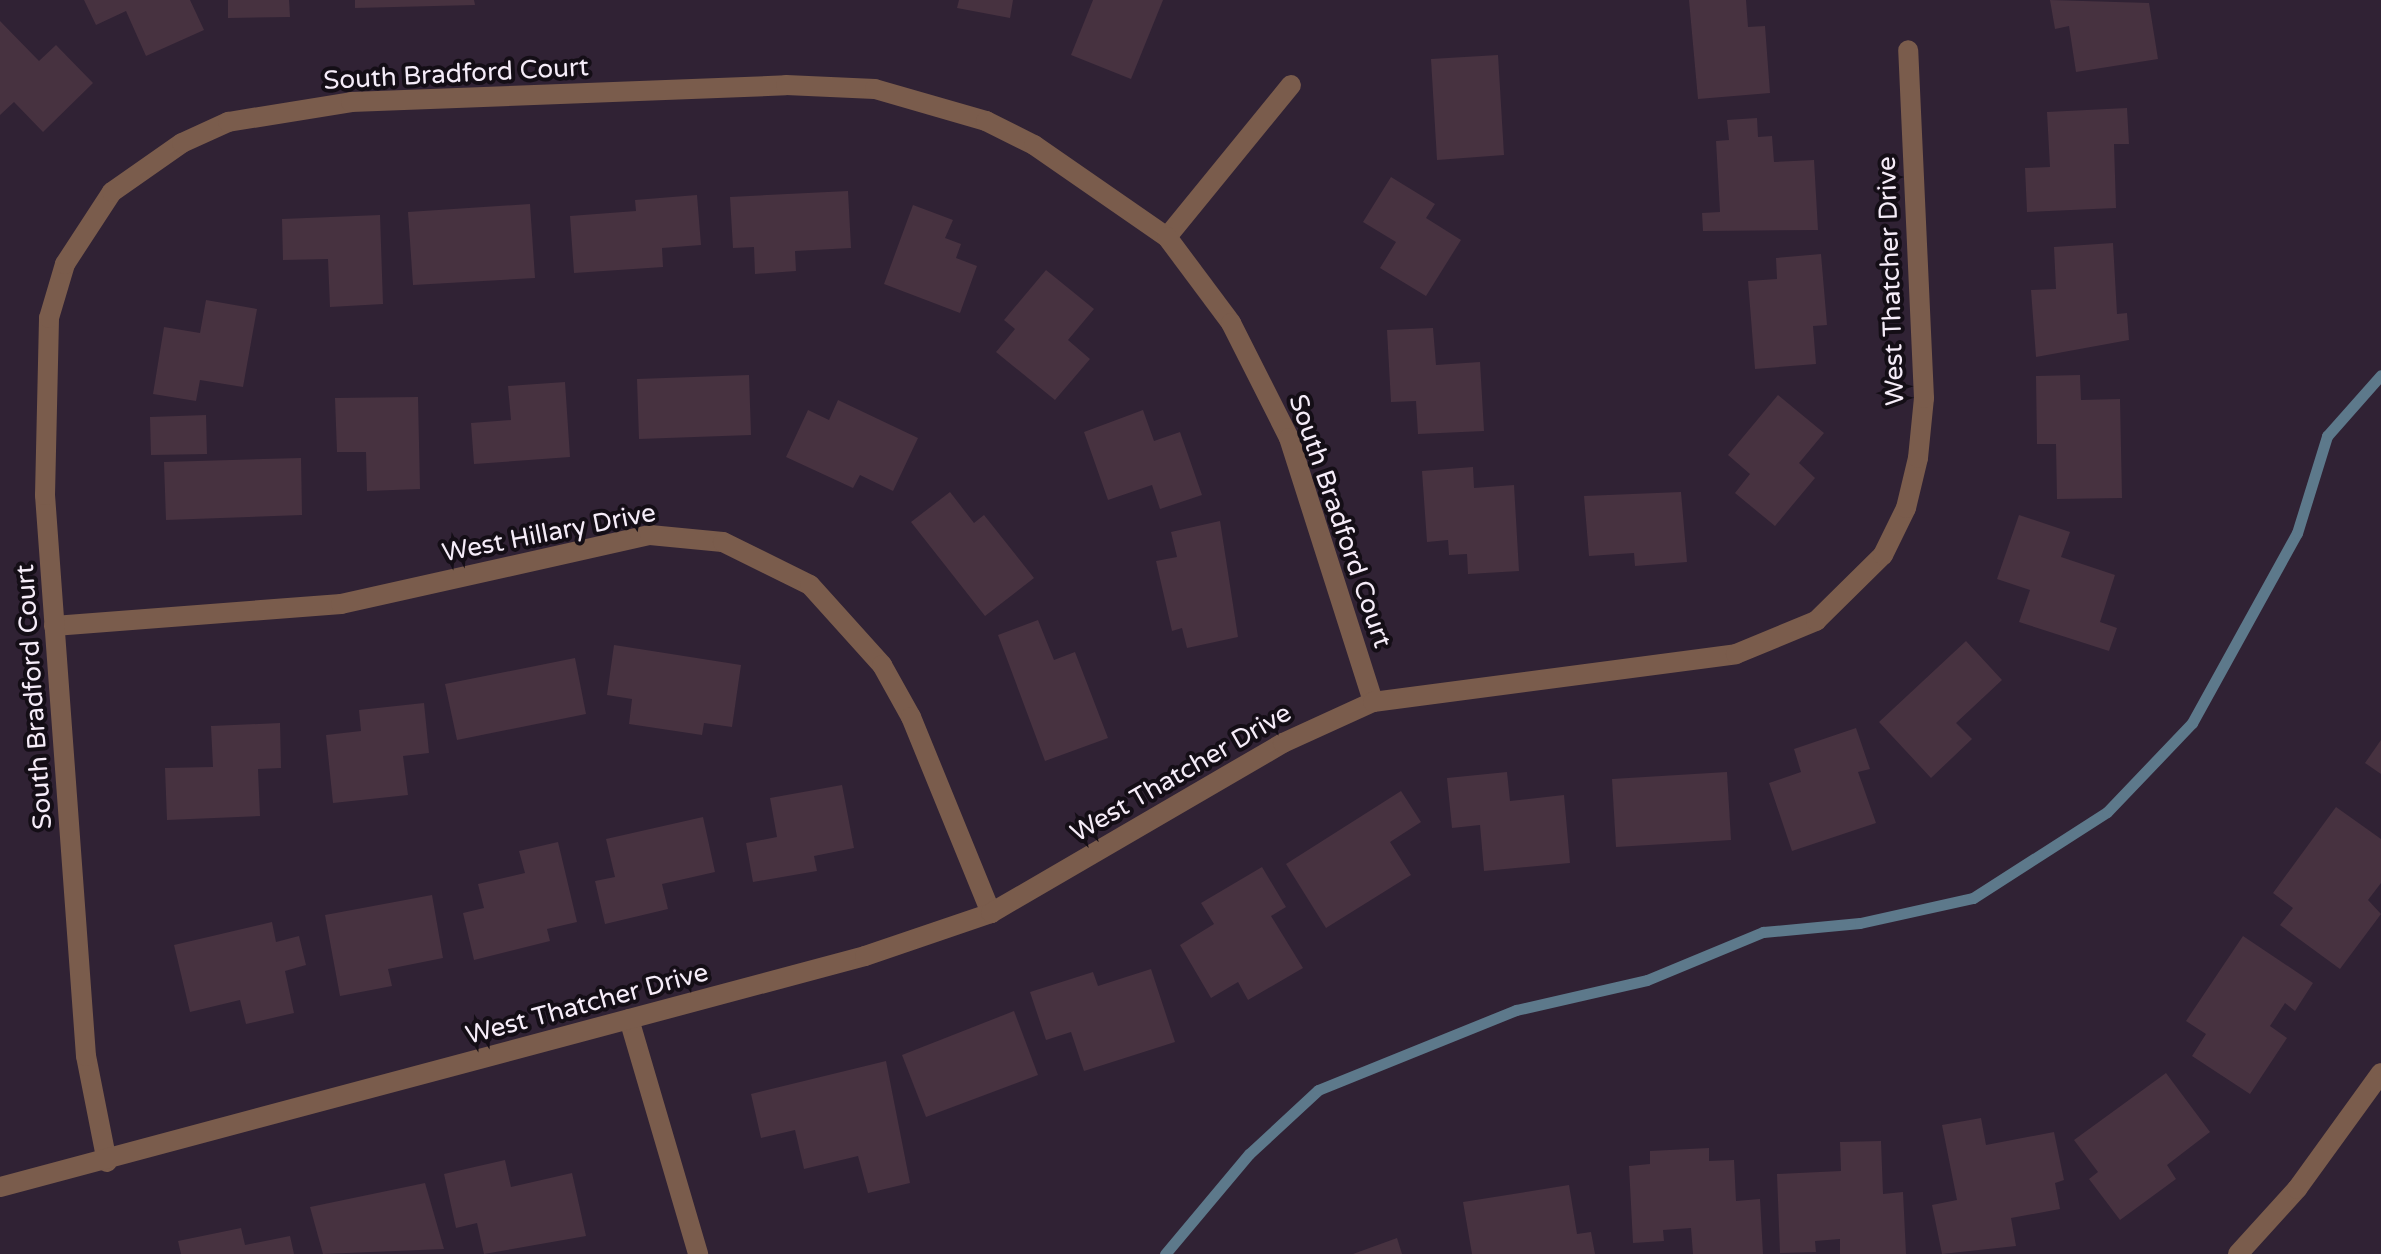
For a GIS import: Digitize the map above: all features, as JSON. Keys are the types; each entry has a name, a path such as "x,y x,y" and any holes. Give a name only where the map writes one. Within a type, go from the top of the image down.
{"street":[{"name":"West Thatcher Drive","path":"0,1187 107,1162 629,1019 991,913 1283,743 1373,702 1736,654 1816,621 1883,555 1906,508 1924,398 1908,50"},
{"name":"South Bradford Court","path":"107,1162 86,1056 54,626 42,400 49,318 65,264 112,192 182,143 228,122 351,102 786,85 875,89 986,121 1034,145 1167,237 1231,323 1271,398 1373,702"},
{"path":"1167,237 1291,85"},
{"name":"West Hillary Drive","path":"54,626 341,604 650,535 723,542 810,585 882,665 911,717 991,913"},
{"path":"629,1019 698,1254"},
{"path":"2238,1254 2297,1189 2381,1073"}],"building":[{"path":"84,0 190,0 204,30 146,56 126,11 96,25"},
{"path":"228,0 289,0 290,17 228,18"},
{"path":"355,0 474,0 475,5 355,8"},
{"path":"959,0 1013,0 1010,18 957,8"},
{"path":"1093,0 1163,0 1131,79 1071,55"},
{"path":"1689,0 1746,0 1748,27 1765,26 1770,93 1698,99"},
{"path":"2050,0 2149,3 2158,59 2076,72 2069,26 2055,29"},
{"path":"0,21 39,61 56,45 93,83 43,132 14,102 0,115"},
{"path":"1498,55 1504,155 1437,160 1431,59"},
{"path":"2127,108 2129,144 2114,144 2116,208 2027,212 2025,168 2050,167 2047,112"},
{"path":"1757,118 1758,137 1772,136 1774,162 1814,160 1818,230 1703,231 1702,213 1720,212 1716,141 1729,140 1727,120"},
{"path":"1391,177 1435,204 1426,218 1461,240 1426,296 1380,268 1396,242 1363,222"},
{"path":"848,191 851,248 795,251 796,271 755,274 754,247 733,248 730,197"},
{"path":"697,195 701,245 662,248 663,267 574,273 570,216 636,211 635,200"},
{"path":"530,204 535,278 413,285 408,212"},
{"path":"913,205 953,220 945,238 961,244 956,258 977,266 960,313 884,284"},
{"path":"380,215 383,304 330,307 328,259 283,260 282,219"},
{"path":"2113,243 2117,314 2127,313 2129,340 2036,357 2031,290 2056,289 2054,247"},
{"path":"1821,254 1827,325 1813,326 1816,364 1755,369 1748,281 1777,279 1776,258"},
{"path":"1046,270 1094,309 1068,340 1090,359 1055,400 996,352 1015,329 1004,320"},
{"path":"206,300 257,309 243,387 200,380 196,401 153,394 164,327 200,333"},
{"path":"1433,328 1436,365 1480,362 1484,431 1418,434 1416,401 1391,402 1387,330"},
{"path":"749,375 751,435 639,439 637,379"},
{"path":"2080,375 2081,400 2120,399 2122,498 2057,499 2056,444 2037,444 2036,376"},
{"path":"565,382 570,457 474,464 471,423 511,420 508,386"},
{"path":"1778,395 1824,433 1799,463 1815,478 1775,526 1735,493 1750,474 1728,455"},
{"path":"418,397 420,489 367,491 366,452 337,452 335,398"},
{"path":"838,400 918,438 893,491 860,475 853,488 786,457 808,410 829,420"},
{"path":"1143,410 1154,441 1180,432 1202,495 1160,509 1152,485 1108,500 1084,432"},
{"path":"206,415 207,454 151,455 150,417"},
{"path":"301,458 302,515 166,520 164,462"},
{"path":"1473,467 1474,488 1514,485 1519,571 1468,574 1467,554 1449,555 1448,540 1427,542 1422,471"},
{"path":"950,492 974,523 984,515 1034,578 985,616 911,522"},
{"path":"1681,492 1687,562 1635,566 1634,553 1589,556 1584,496"},
{"path":"2019,515 2070,532 2061,557 2115,575 2100,622 2117,628 2109,651 2019,622 2030,590 1997,579"},
{"path":"1220,521 1238,637 1187,648 1182,628 1172,631 1156,561 1177,557 1171,532"},
{"path":"1038,620 1054,660 1075,652 1108,738 1045,761 998,635"},
{"path":"1966,641 2002,680 1956,723 1972,739 1931,778 1879,722"},
{"path":"614,645 741,665 732,727 704,723 702,735 629,724 632,699 607,695"},
{"path":"575,658 586,714 457,740 445,684"},
{"path":"424,703 429,753 403,756 408,795 333,803 326,735 361,731 359,710"},
{"path":"280,723 281,768 258,769 260,816 167,820 165,768 213,767 211,726"},
{"path":"1856,728 1870,769 1858,772 1876,823 1792,851 1769,783 1801,772 1794,749"},
{"path":"2381,740 2381,774 2365,763"},
{"path":"1507,772 1510,801 1564,795 1570,863 1484,871 1480,825 1452,828 1447,778"},
{"path":"1727,772 1731,840 1616,847 1612,779"},
{"path":"842,785 854,848 814,856 817,871 753,882 746,843 777,837 770,798"},
{"path":"1401,791 1421,822 1390,842 1411,875 1326,928 1286,864"},
{"path":"2336,807 2381,839 2381,883 2368,900 2381,914 2340,969 2280,925 2293,908 2273,893"},
{"path":"703,817 715,872 662,884 668,909 605,924 595,881 615,877 606,839"},
{"path":"558,842 577,922 547,929 550,941 474,960 463,913 484,908 478,884 525,873 519,851"},
{"path":"1262,867 1286,907 1271,916 1303,968 1248,1000 1238,982 1211,998 1180,945 1214,924 1201,903"},
{"path":"432,895 443,958 388,969 392,986 340,996 325,915"},
{"path":"272,922 276,942 299,936 306,965 285,971 294,1013 246,1024 240,1000 190,1012 174,945"},
{"path":"2243,936 2313,983 2295,1011 2285,1003 2270,1026 2287,1038 2250,1094 2192,1056 2206,1034 2186,1021"},
{"path":"1151,969 1175,1042 1084,1071 1071,1032 1046,1040 1030,992 1093,972 1098,986"},
{"path":"1014,1011 1038,1075 926,1117 902,1055"},
{"path":"886,1061 910,1183 868,1193 858,1156 804,1169 795,1130 761,1138 751,1094"},
{"path":"2166,1073 2210,1132 2167,1165 2176,1179 2120,1220 2089,1179 2098,1172 2074,1140"},
{"path":"1981,1118 1986,1145 2054,1132 2064,1180 2055,1183 2060,1209 2011,1218 2016,1246 1942,1254 1932,1205 1957,1200 1942,1125"},
{"path":"1881,1141 1883,1194 1903,1192 1906,1254 1840,1254 1840,1239 1815,1241 1816,1252 1780,1253 1777,1174 1841,1171 1840,1142"},
{"path":"1709,1148 1709,1161 1734,1160 1736,1201 1760,1199 1763,1254 1693,1254 1691,1228 1663,1230 1664,1241 1633,1243 1629,1166 1650,1164 1650,1151"},
{"path":"505,1160 511,1187 572,1173 586,1236 484,1254 477,1223 456,1228 444,1174"},
{"path":"425,1183 444,1249 323,1254 310,1207"},
{"path":"1569,1185 1577,1234 1591,1232 1595,1254 1472,1254 1463,1202"},
{"path":"241,1228 245,1245 290,1236 294,1254 181,1254 178,1241"},
{"path":"1397,1238 1402,1254 1353,1254"}],"waterway":[{"path":"1165,1254 1249,1154 1318,1090 1516,1010 1647,980 1763,932 1860,923 1973,898 2107,812 2192,723 2297,533 2327,436 2381,375"}]}
